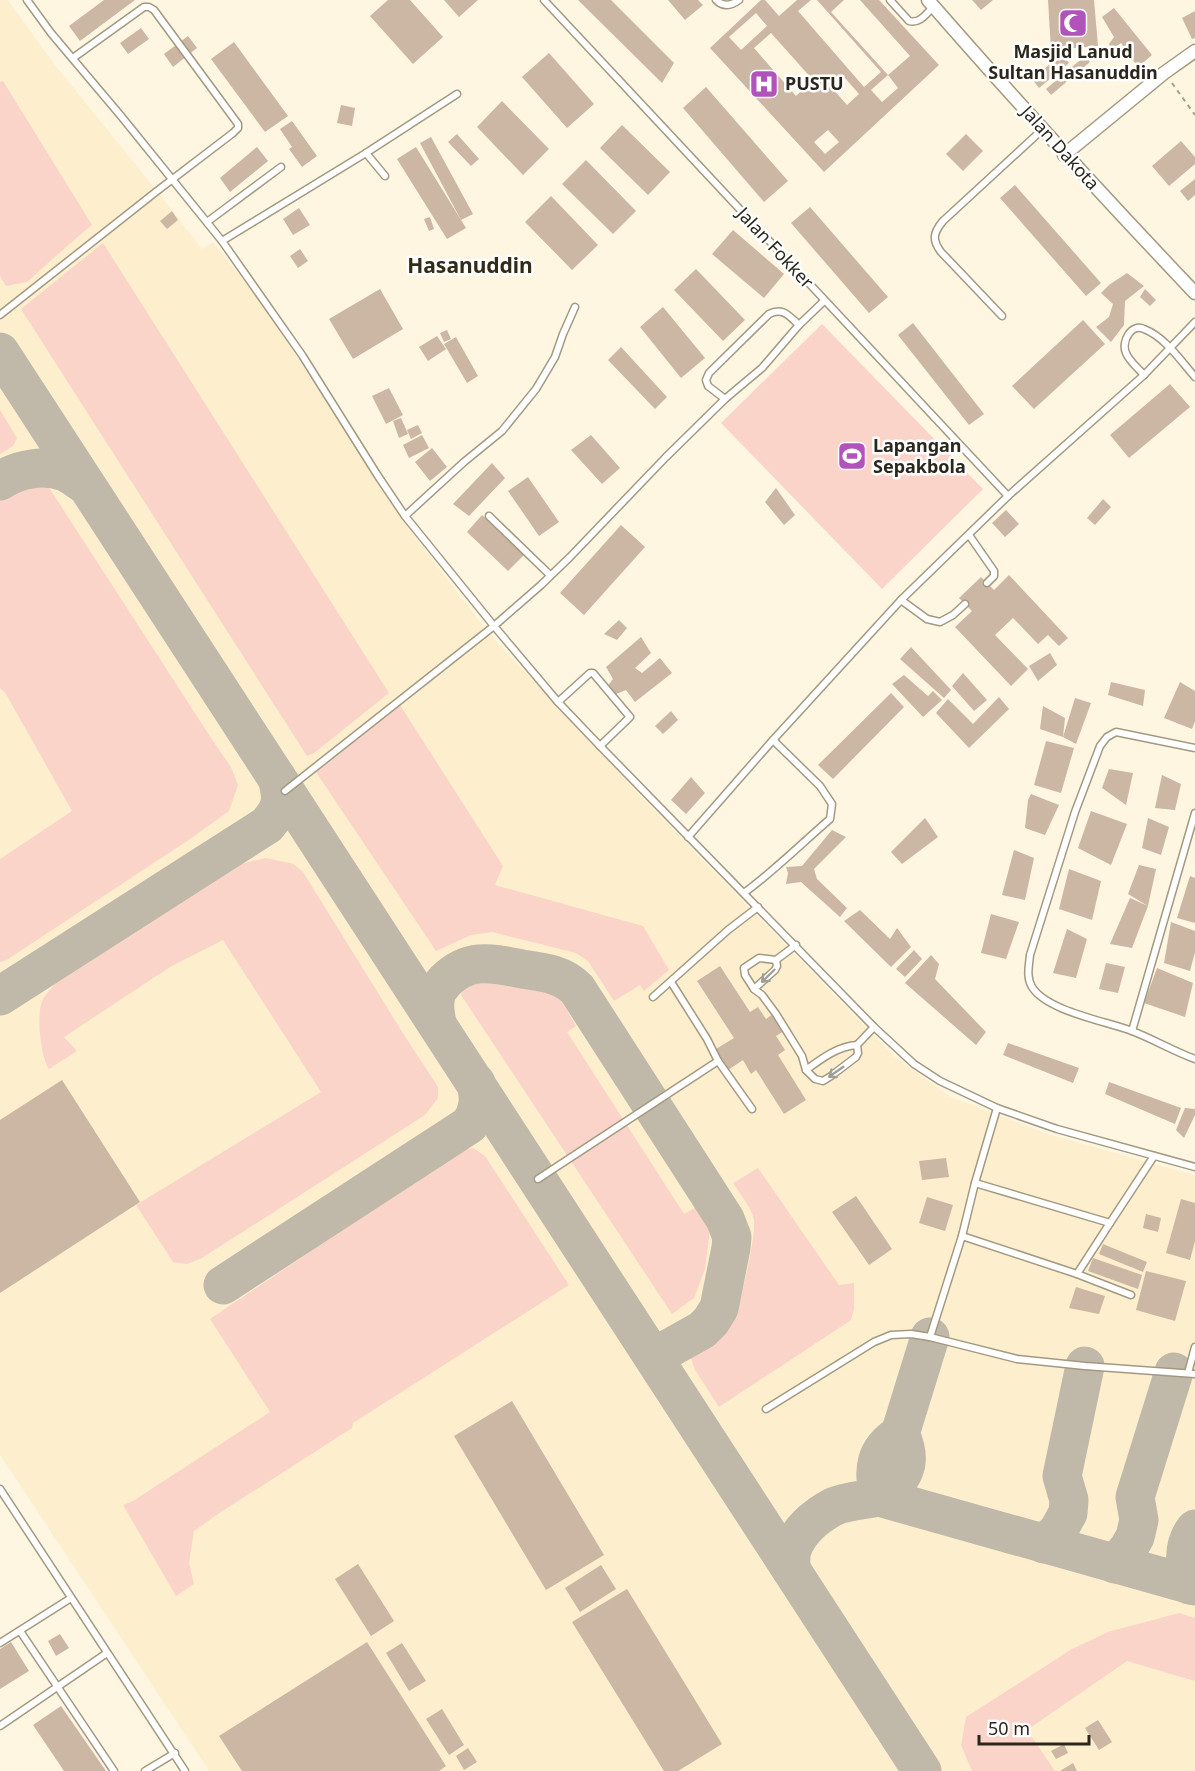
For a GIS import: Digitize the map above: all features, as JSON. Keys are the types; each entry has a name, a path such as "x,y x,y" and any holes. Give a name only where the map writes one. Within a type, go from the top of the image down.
{"street":[{"name":"Jalan Dakota","path":"930,3 1044,129 1064,155 1195,293"},
{"path":"1064,155 1164,73 1195,51"}],"lane":[{"path":"27,0 51,33 222,241 302,356 405,516 494,626 558,702 874,1027 914,1064 940,1081 997,1108 1057,1129 1195,1167"},
{"name":"Jalan Fokker","path":"544,0 1008,496"},
{"path":"716,0 721,5 727,5 739,0"},
{"path":"890,0 912,22 919,21 930,3"},
{"path":"0,315 238,128 238,124 154,10 149,7 144,7 73,58"},
{"path":"222,241 457,94"},
{"path":"1002,316 941,252 935,244 935,235 942,221 1044,129"},
{"path":"366,153 385,176"},
{"path":"207,222 280,167"},
{"path":"285,790 494,626 594,533 725,399 762,368 799,325 824,301"},
{"path":"405,516 502,431 536,389 555,357 575,308"},
{"path":"725,399 708,386 706,380 709,373 769,314 776,310 783,311 799,325"},
{"path":"688,837 901,600 1008,496 1144,375 1195,322"},
{"path":"1144,375 1125,352 1124,346 1131,331 1137,327 1143,328 1170,348 1195,377"},
{"path":"489,516 550,575"},
{"path":"969,535 994,572 994,576 987,583"},
{"path":"901,600 927,619 940,622 953,615 965,604"},
{"path":"558,702 590,673 593,673 630,717 600,746"},
{"path":"1195,748 1116,732 1107,737 1100,746 1075,812 1030,955 1029,974 1032,988 1043,999 1075,1013 1132,1031 1195,1059"},
{"path":"744,892 765,877 830,819 832,804 820,786 773,740"},
{"path":"1132,1031 1195,813"},
{"path":"653,997 728,930 758,907"},
{"path":"796,945 776,960 759,958 744,968 745,975 776,1014 802,1056 806,1070 815,1080 823,1081 856,1057 857,1046"},
{"path":"754,989 775,970 776,960"},
{"path":"671,982 717,1061 752,1109"},
{"path":"806,1070 838,1050 848,1046 857,1046 874,1027"},
{"path":"538,1179 717,1061"},
{"path":"930,1337 962,1236 997,1108"},
{"path":"1077,1274 1154,1156"},
{"path":"975,1183 1110,1223"},
{"path":"962,1236 1131,1294"},
{"path":"766,1409 874,1342 891,1335 910,1334 930,1337 1017,1359 1191,1373 1195,1347"},
{"path":"0,1489 185,1771"},
{"path":"0,1644 71,1598"},
{"path":"20,1630 114,1771"},
{"path":"0,1726 106,1653"},
{"path":"145,1771 175,1753"}],"path":[{"path":"1164,73 1195,115"}],"shaded area":[{"path":"0,0 8,0 55,65 202,249 213,242 264,306 406,525 486,630 648,804 895,1057 951,1097 1051,1135 1195,1175 1195,1771 209,1771 0,1455"},
{"path":"3,81 92,225 27,282 6,286 0,276 0,82"},
{"path":"103,243 389,693 314,753 307,756 21,309"},
{"name":"Lapangan Sepakbola","path":"822,324 983,489 882,589 721,423"},
{"path":"0,410 17,438 13,446 0,454"},
{"path":"21,483 46,483 231,767 238,785 229,811 5,961 0,962 0,859 72,811 6,694 0,688 0,492"},
{"path":"400,705 503,866 495,885 643,926 669,970 644,991 640,985 614,1001 588,961 576,953 492,932 471,935 436,951 316,772"},
{"path":"266,858 294,864 303,872 438,1087 438,1098 425,1115 202,1258 187,1264 173,1262 136,1205 321,1092 223,940 170,967 64,1037 77,1051 49,1069 41,1044 39,1024 41,1005 44,997 55,984 244,863"},
{"path":"480,980 513,980 553,986 576,1026 567,1032 684,1214 696,1207 710,1230 705,1269 694,1298 672,1314 461,995 465,985"},
{"path":"473,1148 485,1156 569,1285 353,1423 352,1428 194,1531 189,1563 194,1584 176,1596 123,1505 133,1501 270,1412 210,1319 460,1151"},
{"path":"758,1168 839,1285 854,1283 854,1309 851,1320 719,1407 695,1370 690,1356 699,1347 726,1329 738,1305 752,1242 754,1220 733,1183"},
{"path":"1179,1613 1195,1618 1195,1681 1127,1661 1027,1730 1055,1771 972,1771 961,1745 966,1717 1072,1649 1108,1632"}],"building":[{"path":"104,0 135,0 80,41 69,26"},
{"path":"388,0 410,0 443,37 413,64 370,16"},
{"path":"444,0 478,0 459,17"},
{"path":"578,0 611,0 674,63 662,83"},
{"path":"668,0 698,0 703,5 685,20"},
{"name":"PUSTU","path":"761,0 765,0 779,16 797,0 811,0 798,11 864,87 881,72 817,0 844,0 831,12 888,75 910,56 860,0 879,0 939,65 824,172 710,48","holes":["756,13 767,26 741,50 729,37","771,33 813,80 796,96 754,48","888,75 898,88 882,102 871,90","845,78 859,94 847,105 833,89","828,130 839,142 825,154 814,142"]},
{"path":"972,0 993,0 981,10"},
{"name":"Masjid Lanud Sultan Hasanuddin","path":"1048,0 1094,0 1098,46 1051,50"},
{"path":"1114,8 1152,55 1138,67 1121,43 1112,50 1109,44 1114,37 1102,17"},
{"path":"1195,11 1195,38 1192,39 1182,18"},
{"path":"141,28 149,39 128,54 120,43"},
{"path":"188,36 197,48 173,67 164,54"},
{"path":"234,42 288,116 265,132 211,59"},
{"path":"549,53 594,104 567,128 522,77"},
{"path":"1062,54 1069,63 1039,88 1032,79"},
{"path":"1085,56 1090,62 1051,95 1046,89"},
{"path":"706,87 788,181 764,202 683,108"},
{"path":"502,101 549,149 523,175 477,127"},
{"path":"341,105 355,108 352,126 337,123"},
{"path":"292,121 317,156 302,167 289,149 292,147 280,129"},
{"path":"622,125 670,172 648,195 600,148"},
{"path":"457,134 479,159 471,166 448,142"},
{"path":"966,134 983,151 963,171 946,154"},
{"path":"431,137 473,214 461,220 420,143"},
{"path":"1181,141 1195,157 1195,164 1169,186 1152,166"},
{"path":"257,147 268,161 230,192 220,178"},
{"path":"416,147 466,228 447,239 397,159"},
{"path":"586,160 636,211 613,234 562,184"},
{"path":"1195,179 1195,195 1188,201 1180,191"},
{"path":"1015,185 1101,283 1086,296 1000,198"},
{"path":"551,196 598,245 572,270 525,222"},
{"path":"810,207 888,297 869,313 791,223"},
{"path":"299,208 310,225 293,235 283,219"},
{"path":"172,211 178,220 167,229 160,221"},
{"path":"430,217 434,229 429,231 424,219"},
{"path":"733,230 784,274 764,298 712,254"},
{"path":"300,249 308,261 298,268 290,256"},
{"path":"696,269 745,320 723,341 674,290"},
{"path":"1127,273 1144,286 1125,301 1124,325 1111,342 1096,327 1109,317 1113,304 1101,293"},
{"path":"380,289 403,329 353,359 329,319"},
{"path":"1145,289 1156,300 1150,306 1140,297"},
{"path":"663,307 705,358 681,378 640,327"},
{"path":"1083,320 1105,344 1034,409 1012,386"},
{"path":"913,323 984,414 969,425 898,335"},
{"path":"447,330 451,339 444,342 440,333"},
{"path":"437,336 446,349 428,361 419,347"},
{"path":"456,337 478,376 467,383 444,344"},
{"path":"621,347 667,397 655,409 608,360"},
{"path":"1170,384 1190,407 1129,458 1110,435"},
{"path":"389,388 403,415 386,424 372,396"},
{"path":"401,418 408,434 399,438 393,421"},
{"path":"418,425 422,433 411,439 407,430"},
{"path":"422,435 429,448 409,458 403,445"},
{"path":"591,435 620,468 602,484 571,450"},
{"path":"432,448 447,467 430,481 415,462"},
{"path":"492,463 505,478 469,516 453,504"},
{"path":"528,477 559,522 539,536 508,491"},
{"path":"776,488 795,515 784,525 765,502"},
{"path":"1103,499 1111,507 1095,525 1087,518"},
{"path":"1006,510 1019,524 1005,537 992,523"},
{"path":"482,515 524,555 508,571 467,532"},
{"path":"621,525 645,547 584,615 560,593"},
{"path":"1009,575 1068,638 1059,646 1048,635 1038,644 1013,618 995,635 1028,669 1011,686 955,627 972,611 959,598 981,577 994,590"},
{"path":"619,620 627,628 617,640 604,634"},
{"path":"641,637 651,653 635,668 642,673 660,658 672,673 635,702 626,690 614,695 607,687 613,679 606,667"},
{"path":"911,647 951,690 944,698 900,659"},
{"path":"1050,653 1057,665 1038,681 1029,666"},
{"path":"963,673 987,700 974,711 952,686"},
{"path":"904,675 928,696 933,691 942,700 923,717 892,684"},
{"path":"1111,682 1145,690 1143,706 1108,695"},
{"path":"1180,682 1195,691 1195,721 1192,729 1164,718"},
{"path":"891,693 904,707 833,779 818,765"},
{"path":"999,697 1009,709 969,748 936,713 948,699 973,724"},
{"path":"1075,698 1091,703 1076,744 1063,737"},
{"path":"1043,706 1065,718 1063,737 1040,729"},
{"path":"671,711 678,720 663,734 655,726"},
{"path":"1046,741 1074,748 1061,793 1034,785"},
{"path":"1109,769 1133,773 1126,805 1102,788"},
{"path":"1162,775 1181,784 1175,810 1155,808"},
{"path":"691,777 705,793 686,814 671,800"},
{"path":"1031,794 1059,805 1045,835 1025,828 1028,800"},
{"path":"1091,811 1127,824 1111,865 1078,848"},
{"path":"925,818 938,837 902,864 891,852"},
{"path":"1148,818 1169,827 1161,855 1142,848"},
{"path":"832,830 846,837 814,869 817,879 847,908 840,917 801,882 786,884 788,873 786,867 802,866"},
{"path":"1014,850 1034,858 1025,900 1002,895"},
{"path":"1139,865 1156,869 1148,906 1128,894"},
{"path":"1069,869 1101,881 1092,920 1059,909"},
{"path":"1190,876 1195,878 1195,923 1177,918"},
{"path":"1130,898 1148,906 1132,948 1110,944"},
{"path":"860,910 890,939 897,928 911,947 891,967 844,921"},
{"path":"991,914 1019,922 1006,959 981,953"},
{"path":"1171,922 1195,931 1195,952 1190,971 1164,963"},
{"path":"1067,929 1087,939 1076,978 1053,973"},
{"path":"914,950 922,959 905,977 896,969"},
{"path":"931,955 939,964 935,979 986,1032 976,1045 905,983"},
{"path":"1106,963 1125,967 1118,993 1099,989"},
{"path":"720,966 750,1012 758,1007 766,1019 773,1014 784,1031 776,1036 785,1050 778,1055 806,1100 784,1114 756,1070 751,1074 743,1060 728,1070 716,1049 734,1038 697,981"},
{"path":"1157,968 1193,983 1185,1017 1144,1003"},
{"path":"1008,1043 1079,1068 1073,1083 1003,1055"},
{"path":"62,1080 140,1202 0,1293 0,1120"},
{"path":"1109,1082 1181,1108 1175,1124 1105,1094"},
{"path":"1185,1108 1195,1109 1195,1115 1184,1138 1176,1130"},
{"path":"946,1158 949,1177 922,1180 919,1161"},
{"path":"856,1196 892,1249 869,1265 832,1212"},
{"path":"927,1197 953,1205 945,1231 919,1223"},
{"path":"1181,1199 1195,1203 1195,1241 1190,1260 1166,1253"},
{"path":"1146,1214 1161,1218 1158,1232 1143,1228"},
{"path":"1103,1244 1147,1262 1143,1272 1099,1254"},
{"path":"1093,1258 1142,1275 1138,1289 1088,1271"},
{"path":"1146,1271 1186,1281 1175,1321 1136,1310"},
{"path":"1076,1287 1105,1296 1099,1314 1069,1308"},
{"path":"512,1401 604,1555 546,1590 454,1436"},
{"path":"358,1564 394,1621 371,1636 335,1579"},
{"path":"601,1565 616,1589 580,1612 565,1588"},
{"path":"627,1589 722,1744 678,1771 664,1771 572,1622"},
{"path":"60,1634 69,1648 56,1656 48,1641"},
{"path":"11,1642 29,1671 0,1689 0,1649"},
{"path":"367,1642 446,1766 439,1771 242,1771 219,1736"},
{"path":"402,1643 426,1681 409,1691 386,1653"},
{"path":"61,1706 106,1771 64,1771 33,1725"},
{"path":"442,1709 464,1745 449,1755 426,1719"},
{"path":"1098,1720 1112,1742 1099,1750 1085,1728"},
{"path":"1064,1744 1068,1753 1056,1759 1051,1751"},
{"path":"468,1748 477,1762 464,1770 456,1756"},
{"path":"1073,1763 1077,1771 1060,1771"}],"taxiway":[{"path":"0,352 922,1771"},
{"path":"0,481 15,473 49,468 65,472 86,485"},
{"path":"0,996 267,825 276,814 280,803 277,778"},
{"path":"437,1024 435,1004 438,990 454,973 472,965 501,965 545,973 559,977 577,989 725,1219 732,1237 719,1308 702,1330 668,1349 662,1355 661,1369"},
{"path":"223,1285 469,1125 478,1105 476,1083"},
{"path":"930,1337 900,1434 906,1454 904,1470 895,1484 879,1497 1195,1586"},
{"path":"1044,1544 1058,1531 1068,1513 1069,1500 1062,1476 1085,1366"},
{"path":"1115,1564 1135,1537 1139,1520 1135,1497 1174,1372"},
{"path":"791,1569 791,1555 795,1543 803,1530 814,1520 838,1505 879,1497 876,1478 878,1461 885,1447 900,1434"},
{"path":"1190,1585 1186,1549 1195,1529"}],"place":[{"name":"Masjid Lanud Sultan Hasanuddin","path":"1073,23"},
{"name":"PUSTU","path":"764,84"},
{"name":"Lapangan Sepakbola","path":"852,456"}],"district":[{"name":"Hasanuddin","path":"470,266"}]}
